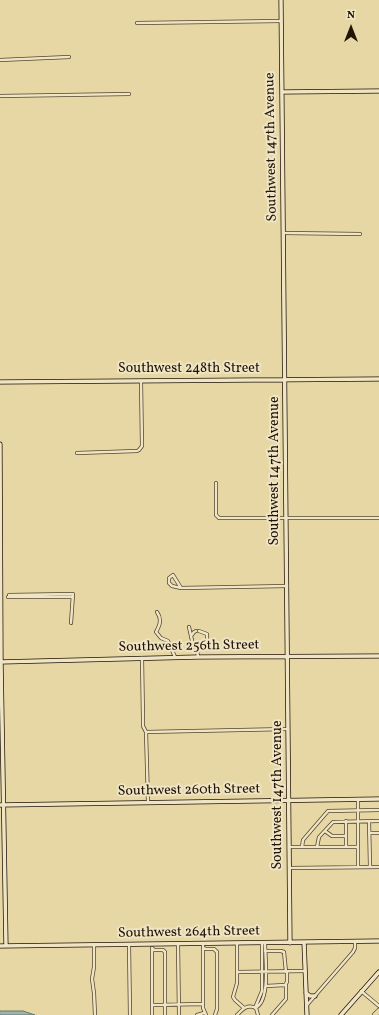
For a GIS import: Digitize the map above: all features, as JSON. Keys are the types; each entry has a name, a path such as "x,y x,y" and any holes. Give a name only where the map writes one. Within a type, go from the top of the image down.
{"highway":[{"path":"376,1015 379,1011"}],"street":[{"name":"Southwest 147th Avenue","path":"281,0 290,943"},
{"path":"137,23 282,21"},
{"path":"0,60 69,58"},
{"path":"282,92 379,91"},
{"path":"0,96 129,94"},
{"path":"284,233 360,234"},
{"name":"Southwest 248th Street","path":"0,382 379,379"},
{"path":"77,453 137,451 142,446 141,381"},
{"path":"0,444 2,805 6,946"},
{"path":"216,483 216,515 219,518 379,518"},
{"path":"182,588 173,575 169,578 169,583 172,586 182,588 287,586"},
{"path":"8,596 73,597 71,623"},
{"path":"157,612 160,619 156,632 161,638 168,641 175,657"},
{"path":"189,627 193,645 198,650 198,657"},
{"path":"191,636 198,631 207,634 208,642 198,650"},
{"name":"Southwest 256th Street","path":"1,662 175,657 379,656"},
{"path":"142,658 143,726 146,732 148,802"},
{"path":"146,732 288,728"},
{"path":"358,799 358,867"},
{"name":"Southwest 260th Street","path":"2,805 379,799"},
{"path":"302,847 303,840 327,811 379,810"},
{"path":"346,821 346,847"},
{"path":"369,821 370,867"},
{"path":"317,847 318,839 333,822 379,821"},
{"path":"325,831 332,836 346,836"},
{"path":"369,833 379,833"},
{"path":"289,847 358,847"},
{"path":"289,868 379,867"},
{"name":"Southwest 264th Street","path":"0,946 152,946 178,944 203,946 237,943 379,941"},
{"path":"304,942 307,1015"},
{"path":"307,1005 353,952 355,942"},
{"path":"237,943 237,977 233,997 244,1008"},
{"path":"258,1015 255,1008 262,993 265,951 264,943"},
{"path":"255,1008 258,1007 262,1001 266,986 264,972 264,943"},
{"path":"178,944 179,1015"},
{"path":"94,945 94,967 92,979 95,1015"},
{"path":"128,945 130,1015"},
{"path":"152,946 154,950 162,950 165,952 165,1015"},
{"path":"152,946 152,1015"},
{"path":"197,1015 205,1014 203,946"},
{"path":"203,946 206,949 217,952 217,1010 215,1015"},
{"path":"265,951 284,952 287,982 286,999 272,1015"},
{"path":"237,972 305,971"},
{"path":"341,1015 379,972"},
{"path":"266,986 286,985"},
{"path":"362,991 379,1006"},
{"path":"306,993 310,996 315,996"},
{"path":"152,1005 204,1004"},
{"path":"237,1015 244,1008 249,1006 255,1008"}],"water":[{"path":"0,1011 23,1011 35,1015 0,1015"}]}
